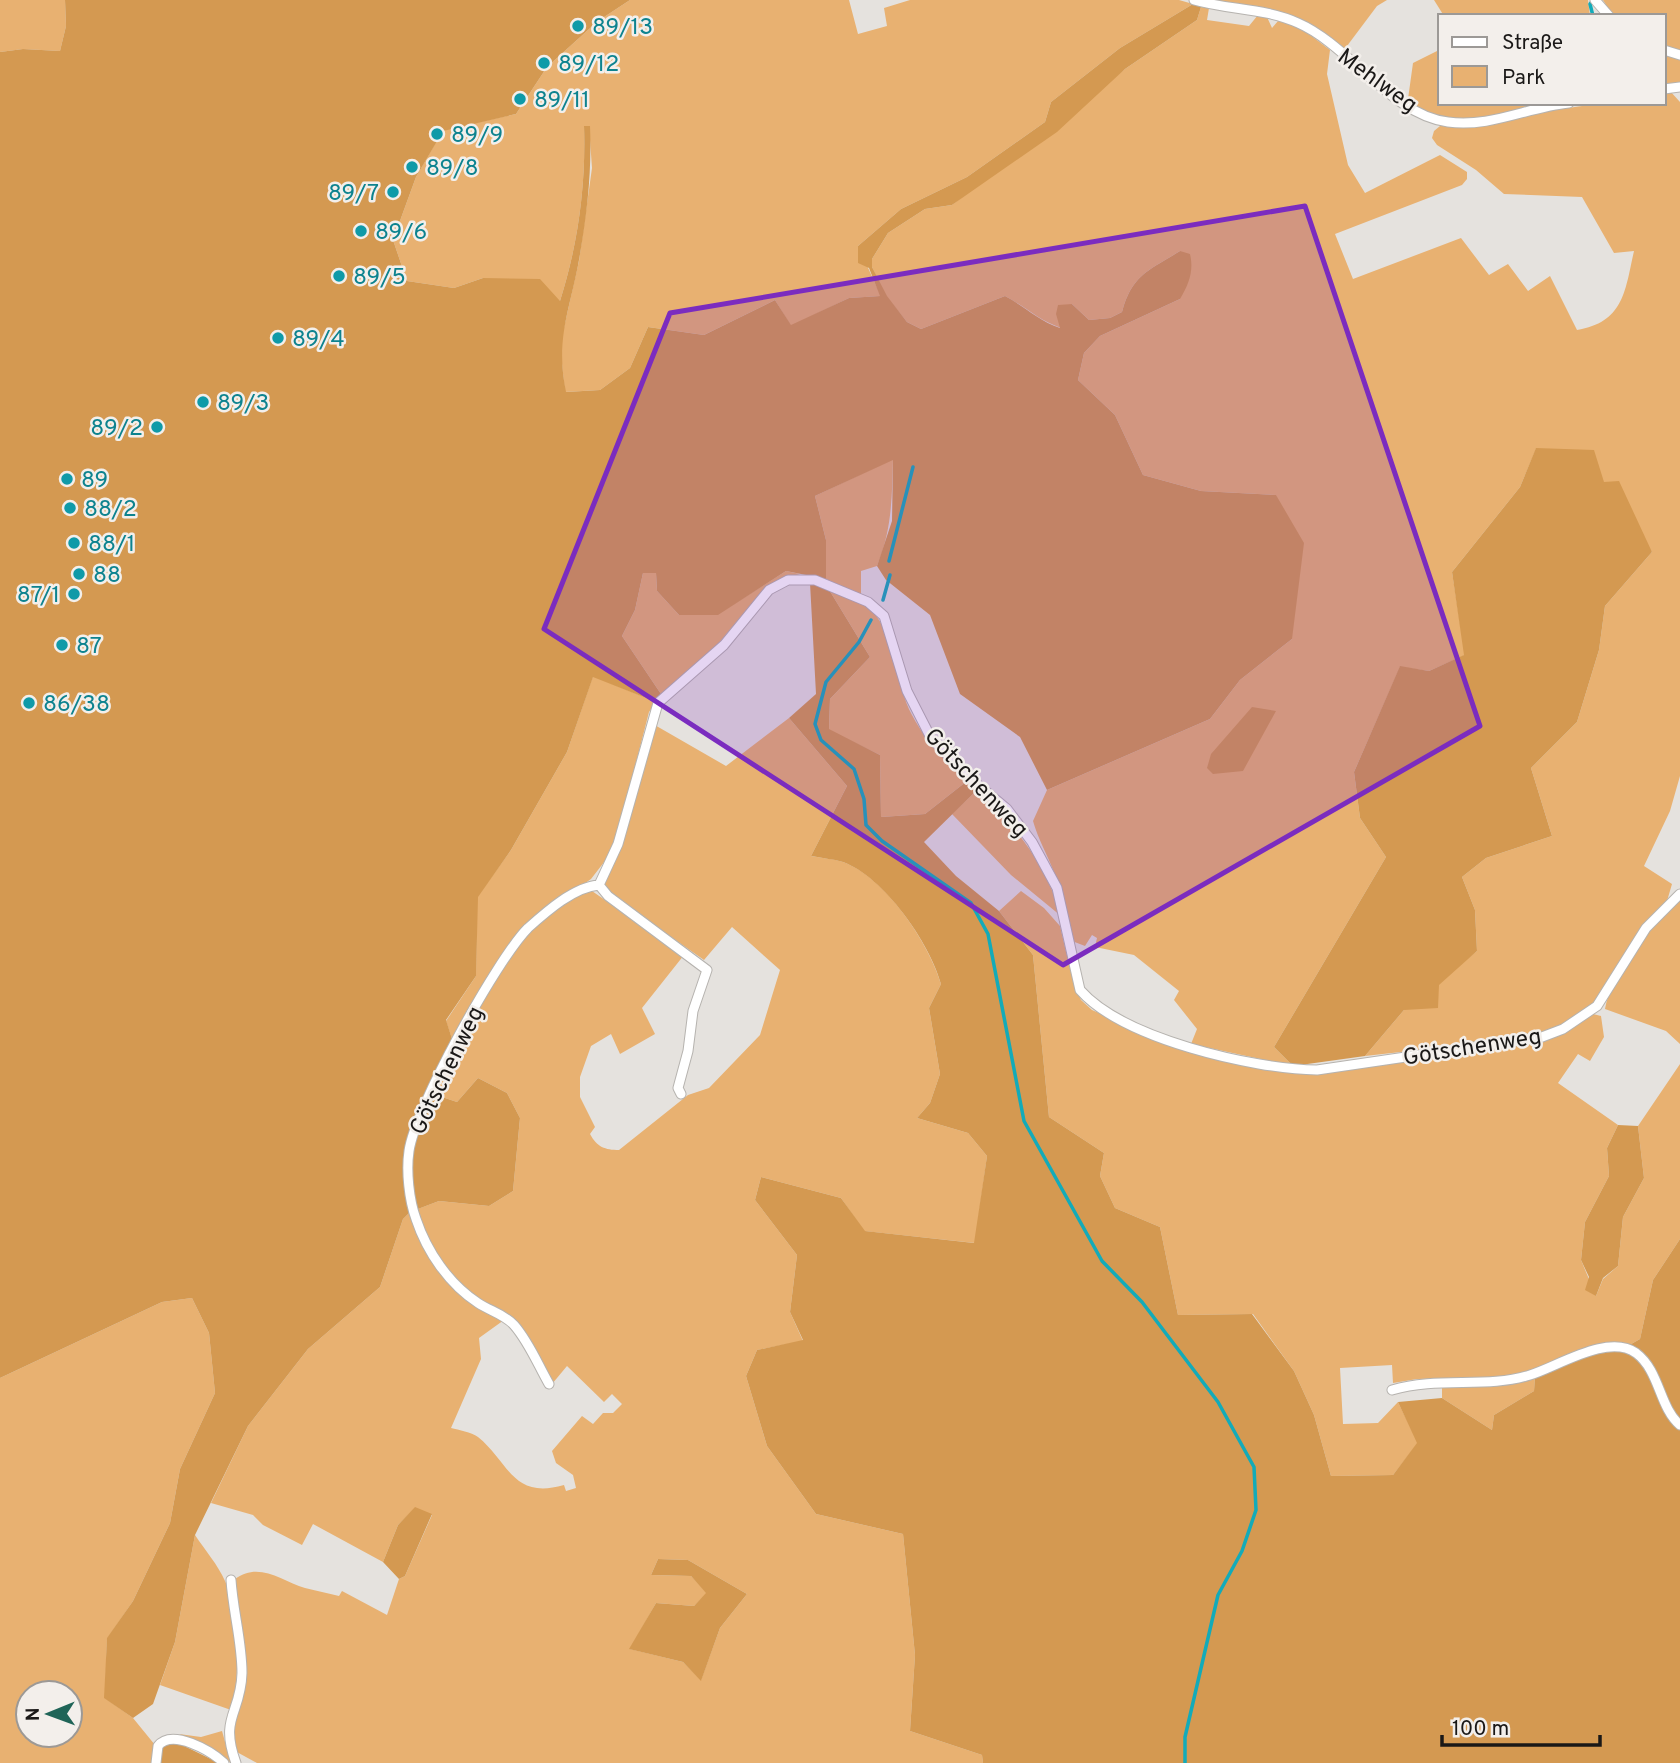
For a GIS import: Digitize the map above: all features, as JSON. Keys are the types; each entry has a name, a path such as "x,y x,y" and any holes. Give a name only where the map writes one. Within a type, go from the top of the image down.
{"street":[{"name":"Mehlweg","path":"1194,0 1278,15 1298,23 1316,33 1404,103 1434,119 1462,123 1490,121 1560,105"},
{"path":"1595,0 1607,14"},
{"name":"Götschenweg","path":"549,1384 514,1325 461,1290 435,1259 411,1204 408,1153 418,1119 464,1027 506,958 527,929 566,898 589,886 600,885 618,844 658,703 724,645 769,590 782,582 802,578 838,588 884,615 907,691 931,738 970,778 1007,809 1032,842 1057,888 1080,990 1091,1003 1138,1028 1227,1058 1299,1070 1317,1070 1542,1037 1563,1029 1597,1006 1646,928 1680,894"},
{"path":"600,885 608,896 708,970 693,1011 688,1051 678,1088 681,1094"},
{"path":"1392,1390 1434,1381 1517,1379 1588,1352 1621,1348 1634,1352 1644,1362 1672,1417 1680,1425"},
{"path":"231,1580 242,1675 238,1699 228,1725 228,1737 236,1763"},
{"path":"156,1763 159,1746 172,1739 191,1744 224,1763"}],"highlighted area":[{"path":"1305,206 1480,726 1063,965 544,629 670,313"}],"green space":[{"path":"0,0 65,0 66,26 60,51 23,49 0,52"},
{"path":"630,0 849,0 858,34 887,26 884,8 910,0 1179,0 1193,4 1120,48 1051,102 1045,122 967,177 901,209 858,246 881,296 849,298 791,326 775,300 704,335 648,327 630,368 600,390 565,392 560,345 579,261 592,168 589,126 584,127 580,215 560,301 483,278 454,288 407,281 393,240 416,177 443,130 516,114 547,67 598,21"},
{"path":"1203,0 1387,0 1377,6 1344,50 1308,23 1287,15"},
{"path":"1434,0 1588,0 1590,14 1443,14"},
{"path":"1603,0 1680,0 1680,52 1666,48 1666,14 1612,14"},
{"path":"1201,7 1209,8 1207,20 1249,26 1258,15 1267,17 1272,28 1278,21 1301,28 1330,50 1327,74 1348,165 1365,193 1440,155 1467,172 1467,179 1462,185 1335,234 1353,279 1461,238 1489,275 1508,264 1528,291 1550,276 1577,330 1593,326 1613,312 1624,291 1634,251 1614,253 1582,197 1504,194 1476,170 1437,145 1432,138 1434,131 1440,126 1589,105 1666,105 1666,92 1670,91 1680,102 1680,776 1670,811 1644,866 1672,884 1667,901 1650,917 1589,1010 1566,1024 1538,1034 1365,1056 1404,1010 1477,951 1475,910 1462,877 1486,858 1552,836 1531,768 1577,722 1599,650 1605,606 1652,552 1604,483 1536,449 1520,487 1452,572 1465,655 1429,671 1400,667 1354,772 1360,818 1386,857 1274,1047 1293,1066 1191,1044 1197,1029 1174,1000 1179,991 1134,955 1095,947 1097,938 1092,935 1085,946 1072,941 1057,880 1033,821 1047,790 1210,719 1240,680 1292,639 1276,495 1201,491 1143,475 1115,415 1078,380 1084,353 1100,336 1180,299 1180,251 1137,281 1122,312 1110,318 1089,320 1072,304 1061,328 1005,296 921,329 907,322 886,296 872,267 872,259 888,233 925,209 952,205 1125,69 1197,20"},
{"path":"1438,48 1438,105 1541,105 1495,116 1457,120 1422,110 1408,99 1413,63 1437,51"},
{"path":"1666,54 1680,59 1680,83 1666,85"},
{"path":"893,459 886,539 877,566 861,571 861,595 826,579 826,540 815,496"},
{"path":"786,571 800,574 785,579 760,597 708,655 661,694 622,636 635,610 643,573 656,573 657,591 679,615 718,614"},
{"path":"828,588 862,603 880,621 891,646 906,703 912,715 930,742 967,781 925,814 881,817 880,755 829,730 830,699 870,657"},
{"path":"593,676 656,702 649,712 619,829 608,857 591,879 538,916 453,1042 446,1021 476,976 477,897 511,850 567,752"},
{"path":"789,718 847,786 811,856 843,862 859,870 889,896 916,931 941,984 929,1008 940,1074 930,1103 917,1118 968,1133 987,1156 975,1243 864,1231 841,1198 761,1177 755,1200 797,1255 790,1312 803,1341 757,1350 746,1376 767,1446 816,1514 903,1534 915,1655 910,1731 982,1755 983,1763 257,1763 235,1751 232,1725 245,1676 235,1579 244,1574 262,1572 313,1590 339,1596 342,1591 387,1615 399,1579 405,1576 432,1515 415,1508 398,1525 383,1562 313,1524 302,1545 263,1525 253,1515 211,1503 248,1426 308,1349 380,1287 403,1219 410,1212 427,1250 450,1284 474,1305 504,1320 479,1338 481,1359 451,1428 478,1437 522,1483 547,1488 564,1485 566,1491 576,1488 573,1475 556,1463 552,1451 582,1416 593,1424 603,1413 613,1413 622,1404 612,1394 604,1402 567,1366 552,1384 523,1331 509,1317 462,1288 443,1266 415,1210 439,1201 489,1206 513,1191 520,1118 507,1093 478,1078 457,1102 433,1094 474,1014 509,957 536,926 586,890 592,891 684,955 642,1008 655,1034 620,1054 611,1034 591,1046 580,1077 580,1097 595,1127 590,1134 599,1145 619,1150 688,1095 709,1088 760,1035 780,970 732,927 704,960 604,888 604,881 626,828 653,724 726,766","holes":["658,1559 688,1560 747,1594 720,1628 701,1680 683,1662 630,1649 656,1603 694,1606 707,1593 691,1576 651,1575"]},
{"path":"977,790 1028,847 1047,879 1061,916 1011,875 952,814"},
{"path":"1021,891 1044,908 1060,926 1074,985 1081,1000 1092,1010 1175,1046 1294,1072 1419,1058 1442,1059 1459,1052 1537,1041 1570,1029 1593,1014 1601,1016 1604,1037 1590,1061 1578,1054 1558,1083 1618,1125 1607,1148 1609,1176 1585,1222 1581,1260 1596,1296 1603,1279 1618,1266 1623,1217 1644,1178 1638,1126 1680,1064 1680,1239 1653,1280 1640,1339 1626,1347 1511,1377 1417,1379 1393,1383 1392,1365 1340,1368 1343,1424 1378,1423 1398,1402 1418,1443 1393,1475 1331,1476 1314,1415 1294,1371 1253,1314 1178,1315 1160,1227 1115,1208 1100,1176 1104,1153 1049,1117 1033,955 999,911"},
{"path":"1680,900 1680,1044 1666,1031 1605,1009 1616,980 1635,950"},
{"path":"192,1298 209,1333 215,1393 180,1469 170,1523 133,1601 107,1639 105,1698 133,1718 155,1745 152,1763 0,1763 0,1378 162,1302"},
{"path":"1535,1377 1534,1391 1494,1415 1492,1430 1442,1398 1442,1384"},
{"path":"195,1535 215,1563 230,1594 237,1645 236,1681 231,1710 160,1685 175,1642"},
{"path":"222,1731 231,1763 216,1751 179,1734 201,1737"}],"shaded area":[{"path":"65,0 630,0 598,21 547,67 516,114 443,131 416,177 393,240 407,281 454,288 483,278 540,279 560,301 580,215 584,126 590,126 587,210 563,340 566,392 600,390 630,368 648,327 704,335 775,300 791,325 849,298 880,296 869,268 858,263 858,246 901,209 967,177 1045,122 1051,102 1120,48 1193,4 1201,7 1197,20 1125,69 1057,132 952,205 925,209 888,233 872,259 872,267 887,296 907,322 921,329 1005,296 1060,328 1056,314 1058,305 1072,304 1089,320 1110,318 1122,312 1131,289 1144,274 1180,251 1190,254 1190,277 1180,299 1100,336 1084,353 1078,380 1115,415 1143,475 1201,491 1276,495 1304,543 1292,639 1240,680 1210,719 1047,790 1020,737 960,694 930,615 886,580 877,566 892,521 893,460 815,496 826,540 826,579 786,571 718,615 679,615 657,591 656,573 643,573 635,610 622,636 661,694 656,702 593,677 567,752 511,850 478,897 476,976 446,1020 453,1042 433,1094 457,1102 478,1078 507,1093 520,1118 513,1191 489,1206 439,1201 410,1212 403,1219 380,1287 308,1349 248,1426 195,1535 175,1642 153,1704 133,1718 104,1698 107,1638 133,1601 170,1523 180,1469 215,1393 209,1333 192,1298 162,1302 0,1378 0,52 23,49 60,51 66,26"},
{"path":"1536,448 1594,450 1604,482 1619,481 1652,552 1605,606 1599,650 1577,722 1531,768 1552,836 1486,858 1462,877 1475,910 1477,951 1439,985 1438,1008 1404,1010 1365,1056 1293,1066 1274,1047 1386,857 1360,818 1354,772 1400,666 1429,671 1464,655 1452,572 1520,487"},
{"path":"810,583 828,588 870,657 830,699 829,729 880,755 881,817 925,814 967,781 977,790 924,842 956,876 999,911 1033,955 1049,1117 1104,1153 1100,1176 1115,1208 1160,1227 1178,1315 1252,1314 1294,1371 1314,1415 1331,1476 1393,1475 1417,1443 1398,1402 1442,1398 1492,1430 1494,1415 1534,1391 1535,1377 1592,1354 1619,1351 1640,1339 1653,1280 1680,1239 1680,1763 983,1763 982,1755 910,1731 915,1655 903,1534 816,1514 767,1446 746,1376 757,1350 803,1340 790,1312 797,1255 755,1200 761,1177 841,1198 865,1231 974,1243 987,1156 968,1133 917,1118 930,1103 940,1074 929,1008 941,984 916,931 889,896 859,870 843,862 811,856 847,786 789,718 816,694"},
{"path":"1252,707 1276,711 1243,771 1213,774 1207,768 1211,754"},
{"path":"1618,1125 1638,1126 1644,1178 1623,1217 1618,1266 1603,1278 1596,1296 1585,1290 1589,1277 1581,1260 1585,1222 1609,1176 1607,1148"},
{"path":"415,1507 432,1514 405,1576 399,1579 383,1562 398,1525"},
{"path":"658,1559 688,1560 747,1594 720,1628 701,1681 683,1662 629,1649 656,1603 694,1606 706,1593 691,1576 651,1575"},
{"path":"178,1743 219,1763 152,1763 155,1745"}],"waterway":[{"path":"1592,14 1590,4 1593,0"},
{"path":"889,561 913,467"},
{"path":"883,600 890,575"},
{"path":"871,620 859,642 826,682 815,724 821,740 854,769 864,799 866,825 882,841 971,903 988,934 1024,1121 1102,1261 1142,1302 1218,1402 1254,1467 1256,1510 1242,1551 1218,1595 1185,1737 1185,1763"}],"place":[{"name":"89/13","path":"578,26"},
{"name":"89/12","path":"544,63"},
{"name":"89/11","path":"520,99"},
{"name":"89/9","path":"437,134"},
{"name":"89/8","path":"412,167"},
{"name":"89/7","path":"393,192"},
{"name":"89/6","path":"361,231"},
{"name":"89/5","path":"339,276"},
{"name":"89/4","path":"278,338"},
{"name":"89/3","path":"203,402"},
{"name":"89/2","path":"157,427"},
{"name":"89","path":"67,479"},
{"name":"88/2","path":"70,508"},
{"name":"88/1","path":"74,543"},
{"name":"88","path":"79,574"},
{"name":"87/1","path":"74,594"},
{"name":"87","path":"62,645"},
{"name":"86/38","path":"29,703"}]}
